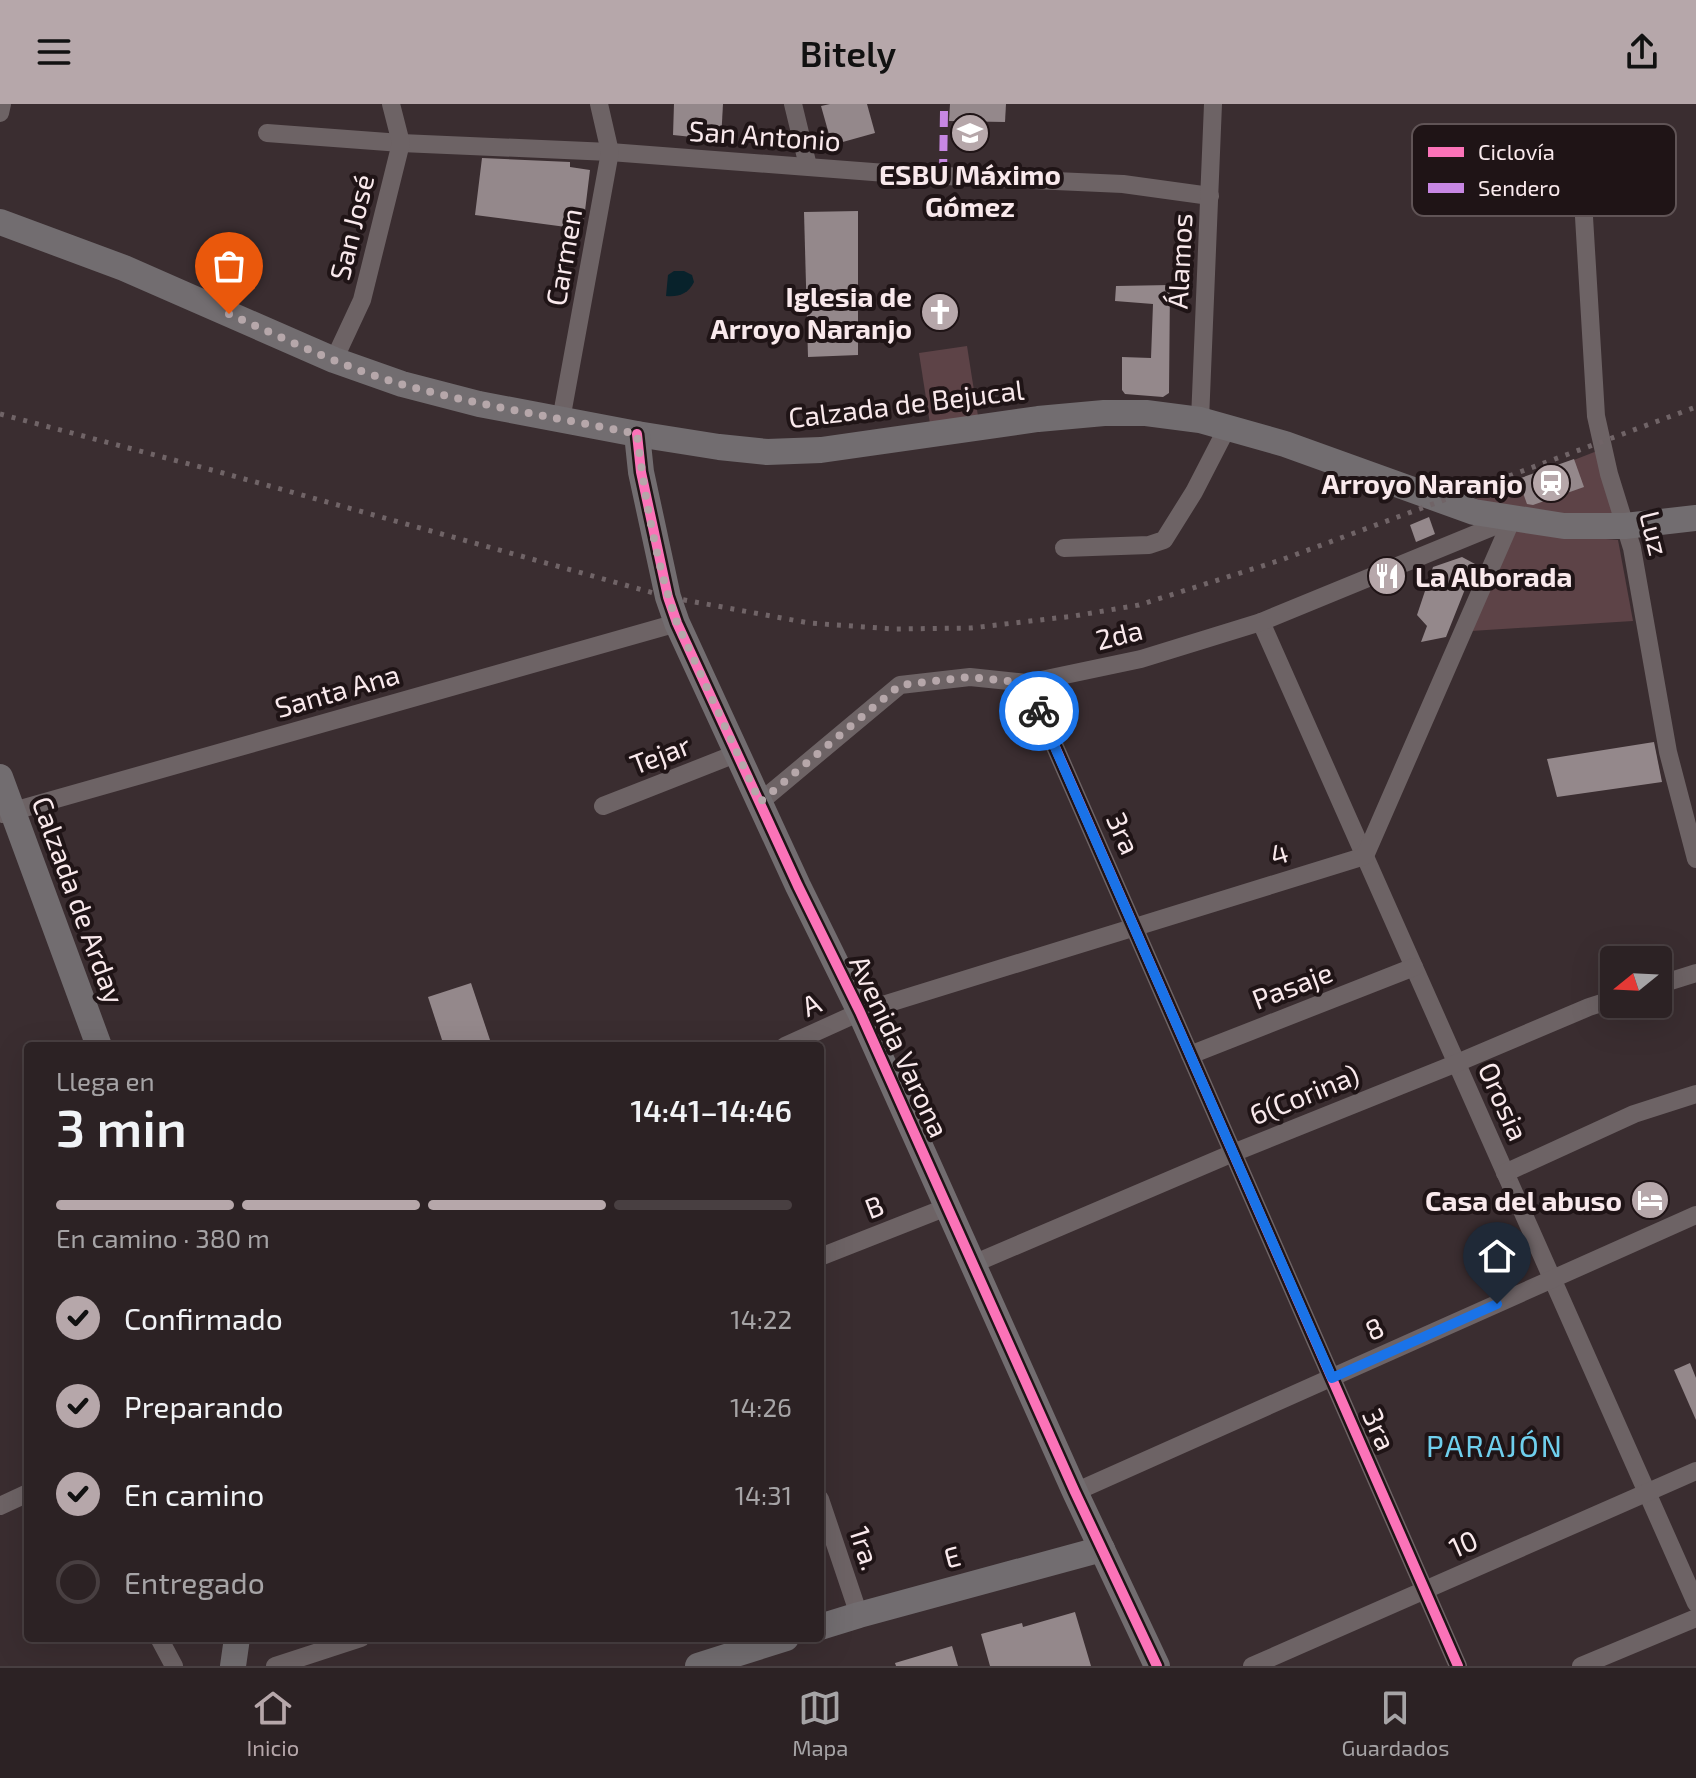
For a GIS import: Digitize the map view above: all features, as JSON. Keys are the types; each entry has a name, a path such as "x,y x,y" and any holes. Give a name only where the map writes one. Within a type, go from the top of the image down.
{"street":[{"path":"0,113 2,104"},
{"name":"San José","path":"334,360 362,300 401,143 391,104"},
{"name":"Carmen","path":"561,420 610,152 599,104"},
{"path":"793,104 808,166"},
{"name":"Álamos","path":"1200,420 1213,104"},
{"name":"San Antonio","path":"267,133 401,143 610,152 899,174 1123,184 1210,196"},
{"name":"Luz","path":"1584,217 1596,416 1609,474 1632,548 1668,752 1696,859"},
{"name":"Calzada de Bejucal","path":"0,222 124,268 334,360 402,384 479,404 637,434 767,452 821,450 1038,419 1146,413 1200,420 1285,444 1474,512 1564,526 1625,526 1696,518"},
{"path":"1064,548 1149,545 1164,540 1194,492 1227,428"},
{"name":"Avenida Varona","path":"637,434 641,472 668,597 677,623 798,886 860,1012 1075,1492 1157,1666"},
{"path":"1365,856 1512,519"},
{"name":"2da","path":"760,802 900,685 970,677 1027,683 1141,659 1261,622 1512,519"},
{"name":"Orosia","path":"1261,622 1696,1603"},
{"name":"Santa Ana","path":"6,812 677,623"},
{"name":"3ra","path":"1027,683 1458,1666"},
{"name":"Tejar","path":"603,806 738,753"},
{"name":"Calzada de Arday","path":"0,777 6,812 97,1042"},
{"name":"4","path":"860,1012 1365,856"},
{"name":"Pasaje","path":"1190,1055 1414,967"},
{"path":"1672,981 1696,973"},
{"name":"6(Corina)","path":"973,1264 1233,1153 1600,1003"},
{"name":"A","path":"794,1042 860,1012"},
{"path":"1505,1173 1634,1114 1696,1094"},
{"name":"B","path":"824,1255 947,1207"},
{"name":"8","path":"1075,1492 1696,1215"},
{"name":"10","path":"1252,1666 1696,1471"},
{"path":"0,1506 24,1495"},
{"name":"1ra.","path":"824,1511 859,1615"},
{"name":"E","path":"824,1626 1102,1549"},
{"path":"1581,1666 1696,1618"},
{"path":"161,1642 174,1666"},
{"path":"233,1666 236,1642"},
{"path":"275,1666 349,1642"},
{"path":"698,1666 773,1642"}],"shaded area":[{"path":"967,346 978,416 930,424 919,353"},
{"path":"1597,451 1616,524 1472,500"},
{"path":"1512,531 1618,540 1633,621 1471,631"}],"water":[{"path":"674,271 692,275 694,282 683,294 666,296 668,275"}],"building":[{"path":"674,104 723,104 721,140 673,135"},
{"path":"867,104 875,133 832,145 821,106"},
{"path":"950,104 1006,104 1005,122 949,121"},
{"path":"482,158 570,162 570,167 590,170 584,219 568,217 566,227 475,215"},
{"path":"858,211 858,355 808,357 804,212"},
{"path":"1170,285 1169,393 1163,397 1125,394 1122,390 1122,357 1151,358 1153,304 1115,301 1116,286"},
{"name":"Arroyo Naranjo","path":"1574,459 1584,487 1533,505 1527,504 1518,479"},
{"path":"1429,517 1435,534 1416,542 1410,525"},
{"path":"1462,557 1475,564 1446,637 1421,642 1427,626 1417,615 1433,567"},
{"path":"1654,742 1662,782 1557,797 1547,759"},
{"path":"471,983 491,1042 443,1042 428,997"},
{"path":"1690,1363 1696,1378 1696,1420 1674,1370"},
{"path":"1075,1612 1091,1666 990,1666 981,1634 1022,1623 1023,1627"},
{"path":"952,1646 958,1666 896,1666 895,1663"}],"railway":[{"path":"0,414 668,597 809,623 894,629 971,628 1139,605 1281,560 1696,407"}],"marked path":[{"path":"943,175 944,111"}],"cycle path":[{"path":"637,434 641,472 668,597 677,623 798,886 860,1012 1075,1492 1157,1666"},
{"path":"1027,683 1458,1666"}],"way so far":[{"path":"229,314 334,360 402,384 479,404 637,434 641,472 668,597 677,623 760,802 900,685 970,677 1027,683 1039,711"}],"place":[{"name":"ESBU Máximo Gómez","path":"970,133"},
{"name":"Iglesia de Arroyo Naranjo","path":"940,312"},
{"name":"Arroyo Naranjo","path":"1551,483"},
{"name":"La Alborada","path":"1387,576"},
{"name":"Casa del abuso","path":"1650,1200"}],"district":[{"name":"PARAJÓN","path":"1495,1445"}],"route":[{"path":"1039,711 1332,1378 1497,1304"}]}
